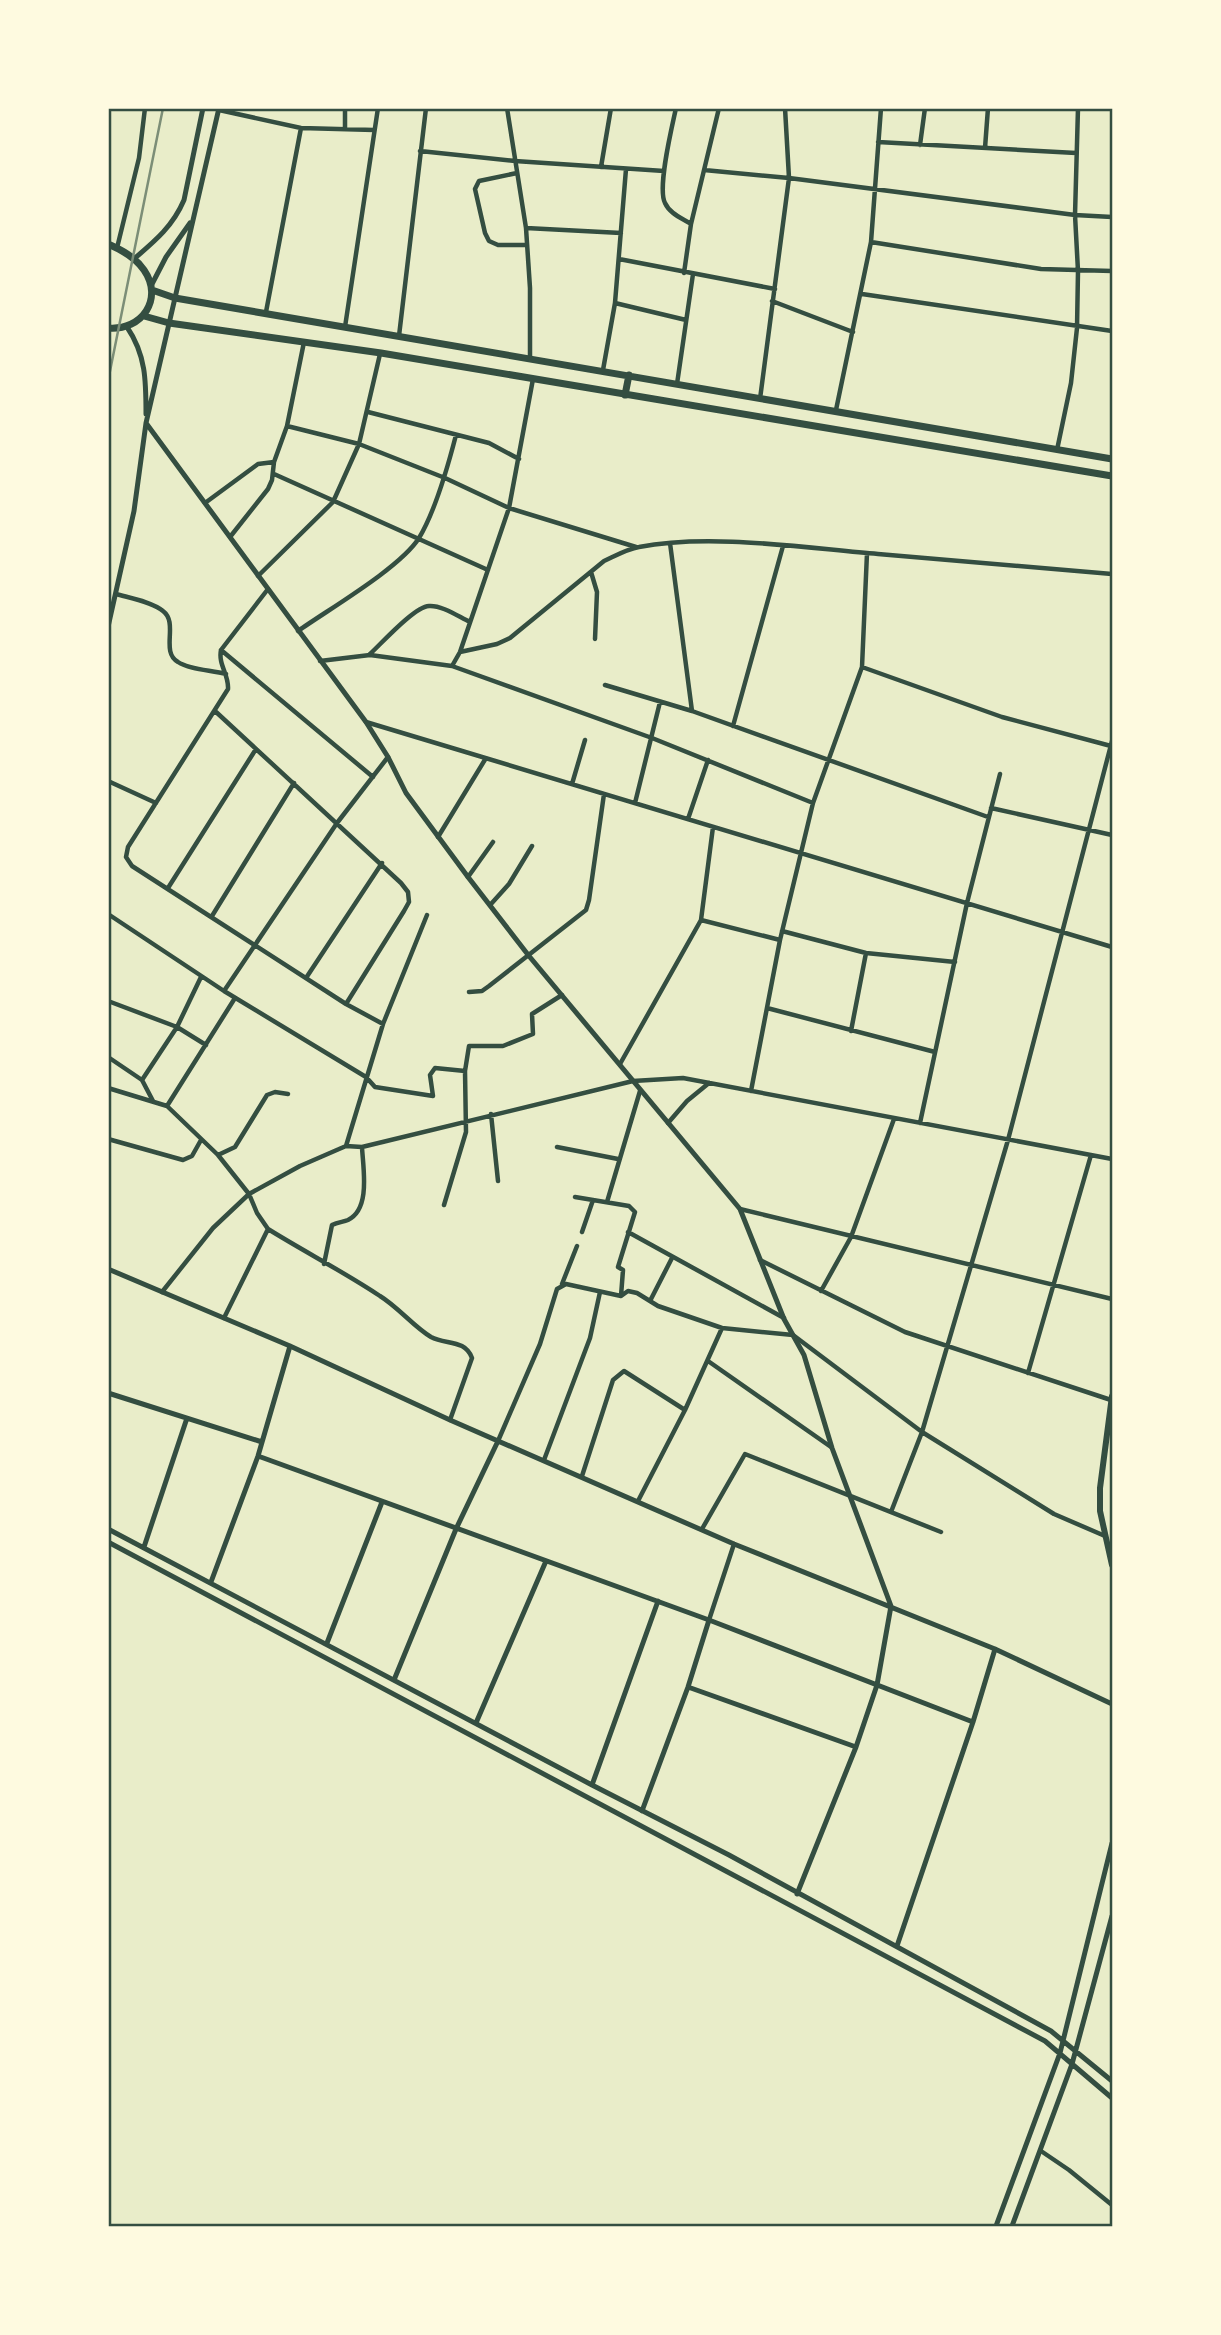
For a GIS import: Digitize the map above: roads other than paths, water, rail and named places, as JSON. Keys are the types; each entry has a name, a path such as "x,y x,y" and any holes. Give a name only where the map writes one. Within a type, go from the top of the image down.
{"main road":[{"path":"108,244 135,258 152,288 151,302 144,316 127,327 109,330"},
{"path":"152,288 175,298 1112,459"},
{"path":"144,316 169,323 381,353 1112,476"},
{"path":"625,395 629,375"},
{"path":"1112,1398 1100,1488 1100,1511 1112,1565"}],"street":[{"path":"117,248 139,158 145,108"},
{"path":"135,258 168,229 179,212 184,200 203,108"},
{"path":"345,108 345,128"},
{"path":"345,327 378,108"},
{"path":"398,336 426,108"},
{"path":"507,108 526,228 530,358"},
{"path":"601,167 611,108"},
{"path":"676,108 664,171 663,198 676,215 691,223"},
{"path":"684,273 691,223 719,108"},
{"path":"760,400 789,178 785,108"},
{"path":"836,410 871,242 881,108"},
{"path":"920,145 925,108"},
{"path":"985,148 988,108"},
{"path":"1057,450 1071,383 1077,328 1075,215 1078,108"},
{"path":"108,626 139,482 146,423 219,109 301,128 374,130"},
{"path":"266,313 301,128"},
{"path":"878,142 1077,153"},
{"path":"420,151 515,161 664,171"},
{"path":"603,370 615,303 626,169"},
{"path":"704,170 789,178 1075,215 1112,217"},
{"path":"517,173 479,181 475,189 489,242 498,245 527,245"},
{"path":"152,288 166,257 186,231 194,215"},
{"path":"526,228 621,233"},
{"path":"871,242 1041,269 1112,271"},
{"path":"619,259 775,289"},
{"path":"677,386 693,274"},
{"path":"862,294 1077,328 1112,331"},
{"path":"772,301 853,332"},
{"path":"615,303 686,320"},
{"path":"127,327 139,347 145,369 146,423 366,722 407,793 468,877 529,956 740,1209 785,1319 804,1355 832,1448 891,1606 877,1685 856,1747 797,1894"},
{"path":"230,537 268,489 274,474 274,462 287,426 304,341"},
{"path":"258,576 333,502 359,444 381,353"},
{"path":"452,666 460,652 509,508 533,379"},
{"path":"368,412 494,445 509,456 519,459"},
{"path":"287,426 359,444 445,478 509,508 636,547"},
{"path":"298,631 397,561 419,538 445,478 456,435"},
{"path":"205,503 258,464 274,462"},
{"path":"274,474 488,569"},
{"path":"460,652 490,646 510,638 604,561 636,547 708,541 1112,573"},
{"path":"670,543 692,711"},
{"path":"733,726 783,546"},
{"path":"751,1091 780,940 813,803 862,667 867,553"},
{"path":"591,572 597,592 595,639"},
{"path":"268,589 221,650 220,662 227,674 228,689 128,846 125,857 132,866 346,1004 383,1024"},
{"path":"116,594 158,608 166,614 170,624 171,654 178,663 227,674"},
{"path":"370,655 426,606 438,607 470,622"},
{"path":"221,650 373,777"},
{"path":"320,661 370,655 452,666 652,738 813,803"},
{"path":"862,667 1002,717 1112,745 1008,1140 922,1432 891,1512"},
{"path":"605,685 692,711 988,817"},
{"path":"635,803 660,702"},
{"path":"215,711 382,863 408,892 409,902 346,1004"},
{"path":"366,722 1112,947"},
{"path":"572,784 584,740"},
{"path":"168,888 256,749"},
{"path":"224,991 337,823 388,757"},
{"path":"438,837 486,758"},
{"path":"688,819 708,760"},
{"path":"920,1123 967,903 1000,774"},
{"path":"108,781 156,803"},
{"path":"212,916 294,783"},
{"path":"469,992 482,991 586,910 604,794"},
{"path":"991,808 1112,835"},
{"path":"620,1064 701,920 713,827"},
{"path":"468,877 493,842"},
{"path":"491,905 509,884 532,846"},
{"path":"306,978 382,863"},
{"path":"108,914 201,977 366,1077 374,1087 433,1096 430,1075 435,1069 465,1072"},
{"path":"346,1146 383,1024 427,915"},
{"path":"701,920 780,940"},
{"path":"782,931 866,953 955,962"},
{"path":"850,1031 866,953"},
{"path":"142,1080 177,1027 201,977"},
{"path":"444,1205 464,1143 465,1072 469,1046 503,1046 533,1034 532,1014 562,995"},
{"path":"167,1106 235,998"},
{"path":"108,1001 177,1027 206,1045"},
{"path":"767,1008 935,1053"},
{"path":"108,1057 142,1080 153,1101"},
{"path":"162,1292 213,1228 249,1194 300,1166 346,1146 362,1147 633,1081 683,1078 1112,1159"},
{"path":"668,1124 687,1101 709,1083"},
{"path":"108,1088 167,1106 218,1154 249,1194 268,1229 378,1294 433,1338 462,1345 469,1350 472,1358 450,1420"},
{"path":"607,1202 640,1091"},
{"path":"218,1154 235,1147 267,1095 275,1092 288,1094"},
{"path":"491,1114 498,1181"},
{"path":"821,1292 851,1237 894,1118"},
{"path":"108,1139 183,1160 192,1156 201,1140"},
{"path":"324,1264 332,1225 346,1221 360,1206 363,1180 362,1147"},
{"path":"557,1147 618,1159"},
{"path":"1028,1373 1091,1155"},
{"path":"575,1197 633,1208 635,1212 618,1267 623,1269 621,1296"},
{"path":"582,1233 593,1200"},
{"path":"740,1209 1112,1299"},
{"path":"224,1318 268,1229"},
{"path":"628,1232 785,1319"},
{"path":"394,1680 456,1529 540,1344 557,1289 577,1246"},
{"path":"650,1301 672,1258"},
{"path":"760,1260 905,1332 1112,1398"},
{"path":"108,1269 290,1346 450,1420 734,1544 995,1650 1112,1704"},
{"path":"561,1285 621,1296 628,1291 637,1293 658,1306 722,1328 793,1335 922,1432 1054,1514 1105,1536"},
{"path":"544,1460 590,1338 600,1292"},
{"path":"638,1501 685,1410 722,1328"},
{"path":"211,1583 258,1456 290,1346"},
{"path":"708,1361 832,1448"},
{"path":"582,1476 602,1407 612,1380 618,1374 624,1371 685,1410"},
{"path":"108,1393 262,1442"},
{"path":"144,1547 187,1418"},
{"path":"702,1529 745,1454 941,1532"},
{"path":"258,1456 658,1601 973,1722"},
{"path":"327,1643 382,1502"},
{"path":"108,1529 897,1946 1051,2031 1112,2081"},
{"path":"108,1542 1045,2041 1112,2098"},
{"path":"642,1811 688,1686 734,1544"},
{"path":"476,1723 546,1560"},
{"path":"592,1785 658,1601"},
{"path":"897,1946 995,1650"},
{"path":"688,1686 856,1747"},
{"path":"519,1763 525,1750"},
{"path":"996,2227 1064,2040 1112,1843"},
{"path":"723,1870 729,1855"},
{"path":"1012,2227 1072,2064 1112,1916"},
{"path":"1041,2151 1112,2205"}],"railway":[{"path":"108,381 163,108"}]}
